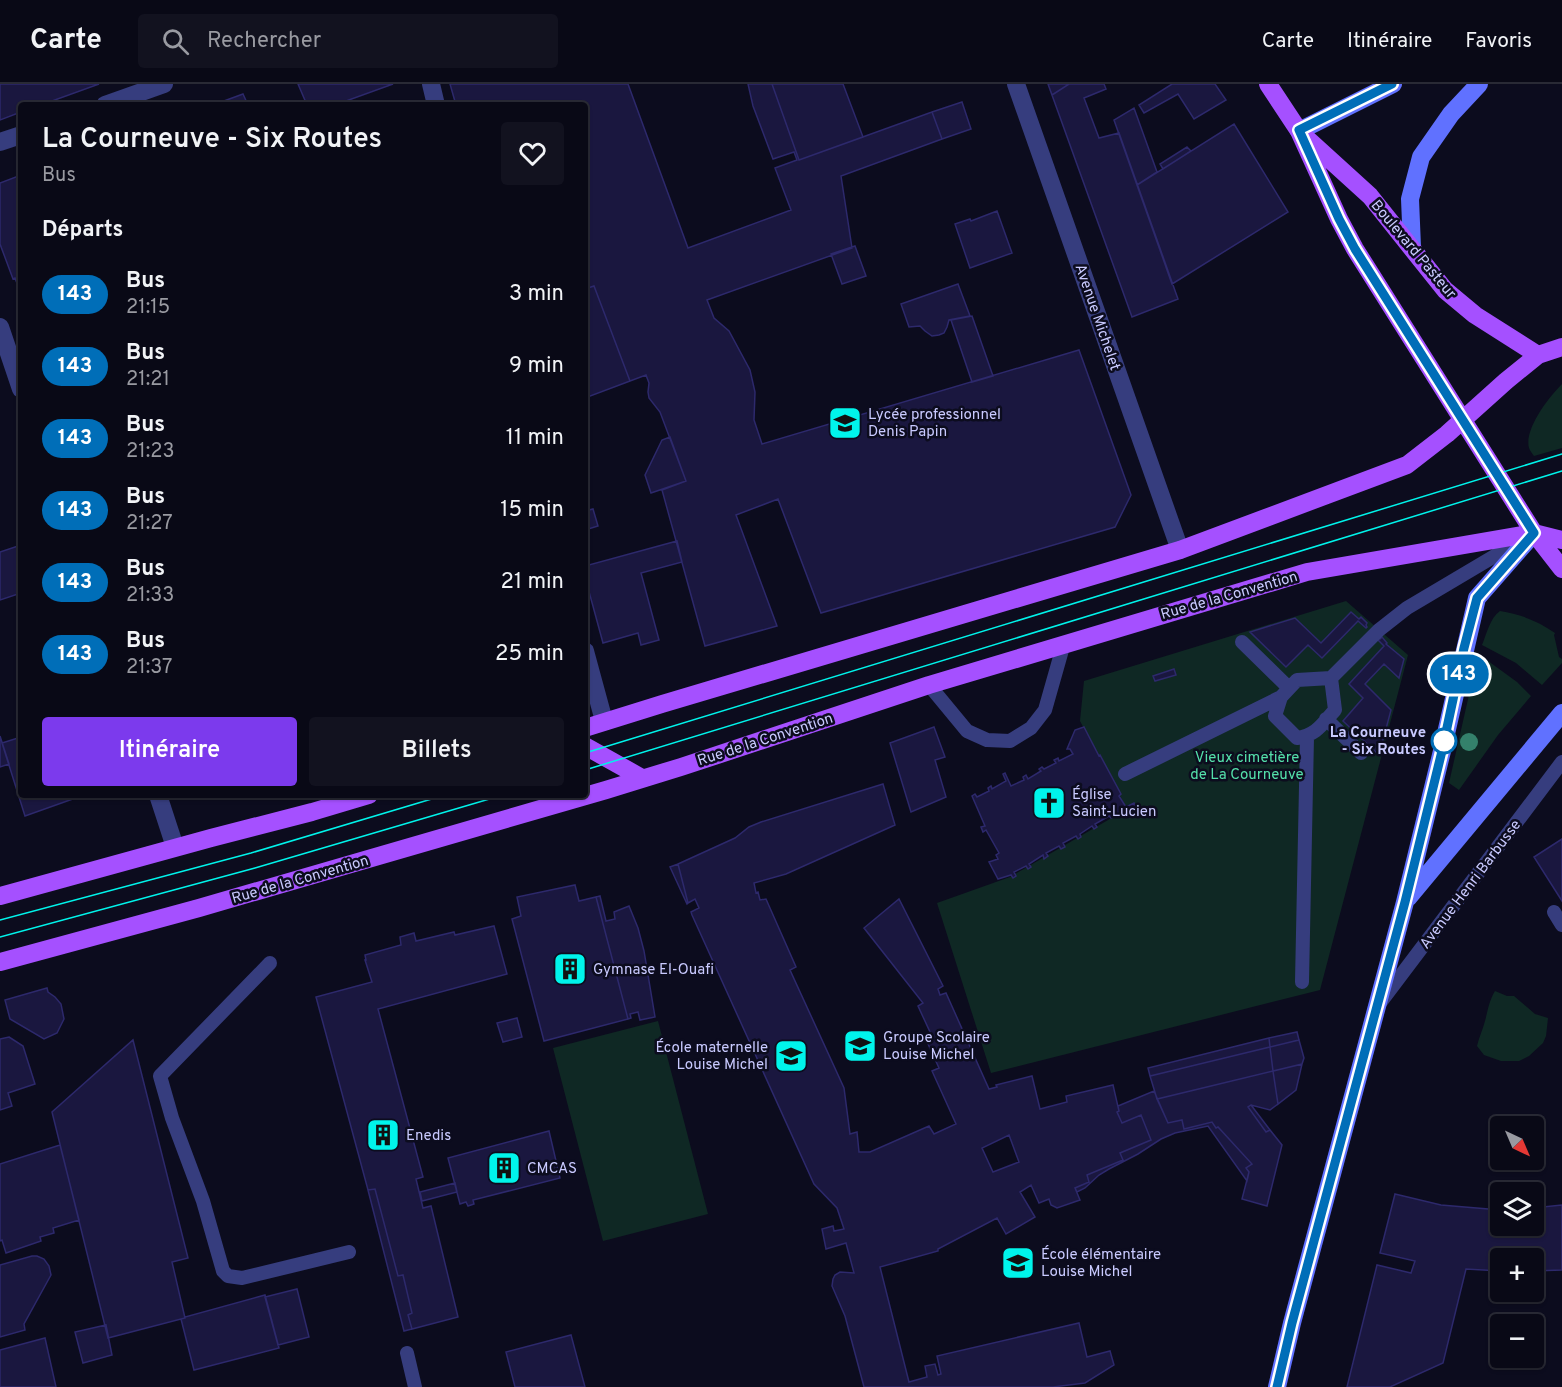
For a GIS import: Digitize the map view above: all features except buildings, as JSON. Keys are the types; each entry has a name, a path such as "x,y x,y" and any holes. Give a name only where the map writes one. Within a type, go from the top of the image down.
{"main road":[{"name":"Boulevard Pasteur","path":"1268,84 1299,130 1355,249 1534,533 1562,569"},
{"path":"1299,130 1375,88 1393,84"},
{"path":"1412,247 1410,200 1421,157 1450,114 1479,84"},
{"name":"Boulevard Pasteur","path":"1299,130 1370,196 1445,290 1475,315 1538,355"},
{"path":"588,727 1180,550 1407,465 1538,355 1562,347"},
{"path":"1534,533 1562,540"},
{"name":"Rue de la Convention","path":"588,795 681,767 929,684 1307,572 1534,533"},
{"name":"Avenue Henri Barbusse","path":"1277,1387 1292,1323 1405,902 1477,598 1534,533"},
{"name":"Avenue Henri Barbusse","path":"1405,902 1562,713"},
{"path":"588,748 642,778"},
{"path":"0,896 359,798"},
{"name":"Rue de la Convention","path":"0,962 252,893 579,798"}],"street":[{"path":"113,102 164,84"},
{"path":"431,84 435,102"},
{"name":"Avenue Michelet","path":"1016,84 1180,550"},
{"path":"0,142 18,136"},
{"path":"0,327 18,380"},
{"path":"588,662 604,722"},
{"path":"159,798 176,848"}],"lane":[{"path":"1125,774 1285,692 1297,680 1331,678 1379,630 1407,608 1534,533"},
{"path":"1242,642 1285,692"},
{"path":"929,684 968,732 987,740 1010,741 1031,728 1045,710 1064,643"},
{"path":"1285,692 1275,716 1297,738 1307,736 1316,732 1335,710 1331,678"},
{"path":"1326,720 1361,753"},
{"path":"1302,982 1307,736"},
{"name":"Avenue Henri Barbusse","path":"1377,1007 1562,762"},
{"path":"1554,912 1562,925"},
{"path":"270,963 160,1076 224,1271 228,1276 242,1278 350,1252"},
{"path":"407,1353 415,1387"}],"green space":[{"path":"1562,384 1562,448 1534,456 1529,448 1530,432 1545,405"},
{"name":"Vieux cimetière de La Courneuve","path":"1346,601 1408,655 1320,990 991,1073 937,903 1010,877 1127,809 1080,721 1084,681"},
{"path":"1500,611 1529,619 1555,633 1562,663 1542,685 1516,663 1482,645 1491,622"},
{"path":"1484,658 1517,682 1531,696 1498,735 1459,790 1449,783 1471,686"},
{"path":"1495,991 1514,996 1535,1014 1548,1018 1543,1043 1529,1056 1519,1061 1501,1061 1484,1055 1477,1046"},
{"path":"658,1021 708,1214 603,1241 553,1048"}],"tram line":[{"path":"588,752 1562,454"},
{"path":"588,769 1562,471"},
{"path":"0,920 251,853 435,798"},
{"path":"0,937 255,868 493,798"}],"bus line":[{"name":"143","path":"1277,1387 1292,1323 1405,902 1477,598 1534,533 1355,249 1299,130 1392,84"}],"place":[{"name":"Lycée professionnel Denis Papin","path":"845,423"},
{"name":"La Courneuve - Six Routes","path":"1444,741"},
{"name":"Église Saint-Lucien","path":"1049,803"},
{"name":"Gymnase El-Ouafi","path":"570,969"},
{"name":"Groupe Scolaire Louise Michel","path":"860,1046"},
{"name":"École maternelle Louise Michel","path":"791,1056"},
{"name":"Enedis","path":"383,1135"},
{"name":"CMCAS","path":"504,1168"},
{"name":"École élémentaire Louise Michel","path":"1018,1263"}]}
